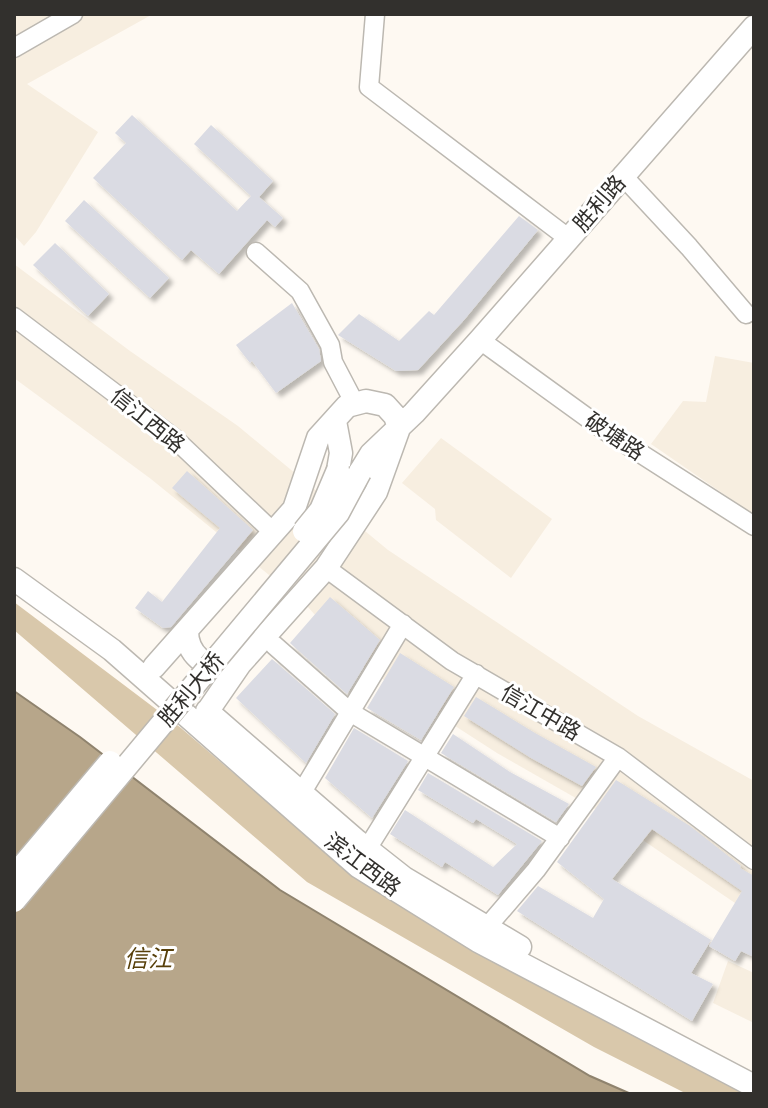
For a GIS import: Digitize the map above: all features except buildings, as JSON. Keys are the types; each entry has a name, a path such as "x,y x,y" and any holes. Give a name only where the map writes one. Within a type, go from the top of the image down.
{"main road":[{"name":"胜利路","path":"349,471 399,428 480,340 754,27"},
{"path":"154,667 247,569 294,509 318,438 347,406 366,401 385,405 403,401 444,378"},
{"path":"207,712 245,655 292,598 326,568 376,492 399,428 395,416 385,405"},
{"path":"335,421 341,453 349,471"},
{"name":"胜利大桥","path":"14,876 321,510 349,471"},
{"name":"胜利大桥","path":"14,901 338,513 349,471"},
{"name":"滨江西路","path":"14,564 154,667 404,878 616,1003 754,1072"},
{"name":"滨江西路","path":"14,579 112,650 359,867 478,941 754,1086"},
{"path":"196,626 190,648 212,667 223,668 245,655"}],"street":[{"path":"14,48 73,14"},
{"path":"375,14 369,87 568,238"},
{"path":"622,175 746,314"},
{"path":"256,252 300,291 330,345 333,362 355,404"},
{"name":"信江西路","path":"14,317 174,438 273,532"},
{"name":"破塘路","path":"480,340 607,432 754,526"},
{"name":"信江中路","path":"326,568 452,661 618,757 754,860"},
{"path":"302,792 403,624"},
{"path":"274,645 350,712 560,838"},
{"path":"367,849 476,674"},
{"path":"487,927 536,870 618,757"}],"shaded area":[{"path":"14,14 153,14 27,84 98,132 36,232 24,246 14,235"},
{"path":"14,264 130,351 238,426 388,550 638,716 754,781 754,916 609,817 497,753 359,664 307,606 151,479 14,378"},
{"path":"715,356 754,363 754,515 651,444 683,401 706,402"},
{"path":"441,438 552,519 511,578 436,520 435,509 402,483"},
{"path":"14,602 181,728 335,860 463,944 748,1094 687,1094 594,1047 307,882 14,630"},
{"path":"728,961 754,973 754,1023 713,1003"}],"water":[{"name":"信江","path":"14,691 80,737 280,890 590,1076 631,1094 14,1094"}]}
